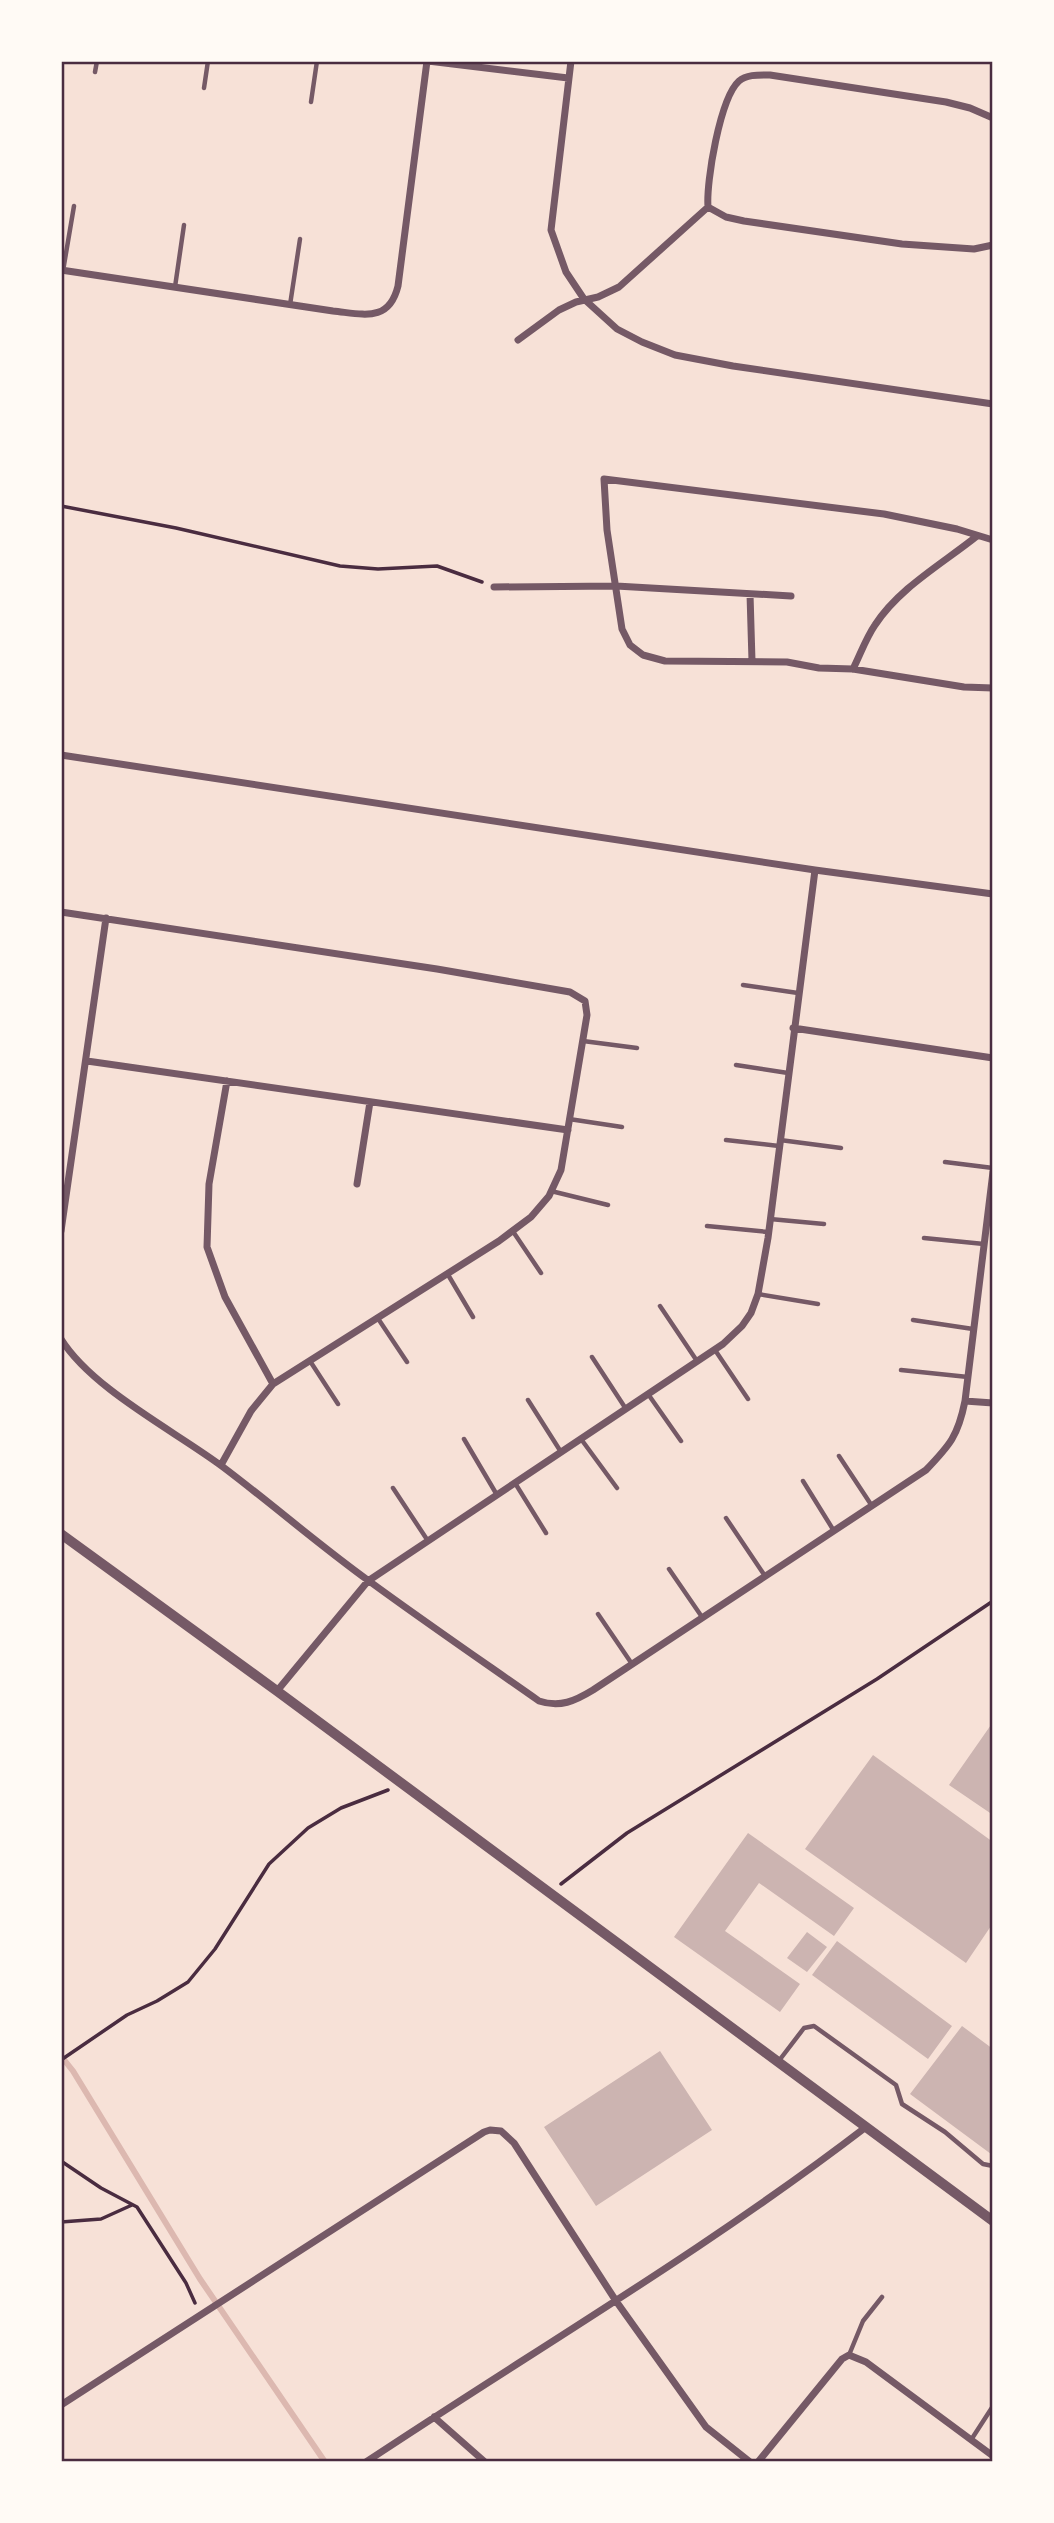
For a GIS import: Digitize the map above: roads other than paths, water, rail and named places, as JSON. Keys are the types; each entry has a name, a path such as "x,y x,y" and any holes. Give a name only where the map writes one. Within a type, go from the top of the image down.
{"street":[{"path":"62,270 290,305 364,314 384,311 392,304 398,286 428,61 568,78"},
{"path":"571,61 551,230 566,272 584,299 617,329 675,355 993,404"},
{"path":"518,340 559,310 619,287 708,207 710,167 725,107 739,81 747,77 770,75 946,102 993,118"},
{"path":"708,207 726,217 744,221 902,244 974,249 993,245"},
{"path":"993,540 957,529 884,514 604,479 607,530 624,634 630,645 643,655 665,661 752,661 853,669 964,687 993,688"},
{"path":"853,669 874,626 887,609 977,536"},
{"path":"494,587 616,586 791,596"},
{"path":"751,594 752,661"},
{"path":"61,755 815,870 993,894"},
{"path":"277,1691 368,1581 696,1362 742,1326 758,1294 768,1232 815,870"},
{"path":"61,912 570,992 585,1001 587,1015 561,1170 551,1191 531,1217 274,1384 251,1411 221,1465"},
{"path":"61,1231 106,918"},
{"path":"793,1028 993,1058"},
{"path":"87,1061 568,1130"},
{"path":"227,1081 209,1184 207,1247 225,1297 274,1384"},
{"path":"357,1184 370,1102"},
{"path":"61,1339 71,1354 131,1403 221,1465 368,1581 539,1701 551,1705 576,1700 703,1618 926,1470 948,1447 959,1428 965,1401 993,1170"},
{"path":"965,1401 993,1403"},
{"path":"61,1534 993,2221"},
{"path":"366,2462 775,2195 866,2127"},
{"path":"61,2405 484,2132 495,2130 507,2135 526,2160 616,2301 706,2427 750,2462"},
{"path":"758,2462 842,2358 849,2355 866,2362 993,2456"},
{"path":"435,2417 485,2462"}],"lane":[{"path":"95,72 97,61"},
{"path":"204,88 208,61"},
{"path":"311,102 317,61"},
{"path":"62,270 74,206"},
{"path":"174,287 184,225"},
{"path":"290,305 300,239"},
{"path":"743,985 798,993"},
{"path":"583,1041 636,1048"},
{"path":"736,1065 788,1073"},
{"path":"569,1119 622,1127"},
{"path":"726,1140 841,1148"},
{"path":"945,1162 993,1170"},
{"path":"551,1191 608,1205"},
{"path":"770,1219 824,1224"},
{"path":"707,1226 768,1232"},
{"path":"512,1230 541,1273"},
{"path":"924,1238 984,1244"},
{"path":"447,1273 473,1317"},
{"path":"758,1294 818,1304"},
{"path":"660,1306 696,1362"},
{"path":"377,1317 407,1362"},
{"path":"913,1320 973,1329"},
{"path":"715,1349 748,1399"},
{"path":"592,1357 626,1409"},
{"path":"310,1360 338,1404"},
{"path":"901,1370 968,1377"},
{"path":"648,1394 681,1441"},
{"path":"528,1400 561,1452"},
{"path":"464,1439 497,1495"},
{"path":"580,1439 617,1488"},
{"path":"839,1456 872,1506"},
{"path":"803,1481 834,1531"},
{"path":"514,1483 547,1533"},
{"path":"393,1488 428,1541"},
{"path":"726,1518 765,1576"},
{"path":"669,1569 703,1618"},
{"path":"598,1614 632,1664"},
{"path":"778,2063 804,2028 814,2026 896,2085 902,2104 945,2132 983,2164 993,2166"},
{"path":"849,2355 863,2321 882,2297"},
{"path":"971,2440 993,2406"}],"waterway":[{"path":"61,2056 73,2071 200,2279 325,2462"}]}
